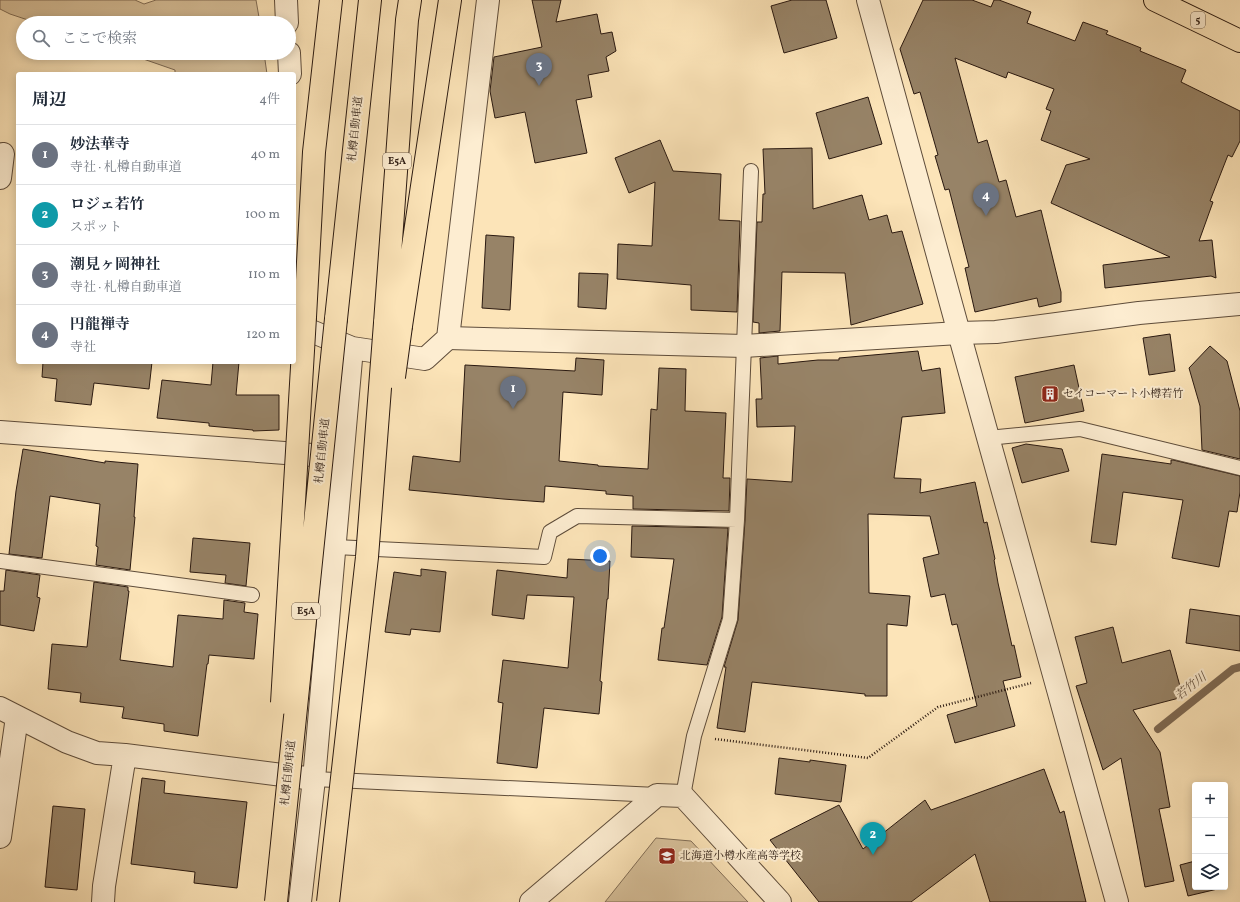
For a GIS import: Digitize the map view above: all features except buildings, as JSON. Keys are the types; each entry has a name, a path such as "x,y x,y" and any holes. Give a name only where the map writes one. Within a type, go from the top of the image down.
{"highway":[{"path":"275,902 277,795 299,320 314,152 331,0"},
{"name":"札樽自動車道","path":"275,902 370,0"},
{"name":"E5A","path":"328,902 393,324 407,20 410,0"},
{"path":"393,324 450,0"},
{"name":"5","path":"1155,0 1240,41"}],"street":[{"path":"286,0 287,16"},
{"path":"299,320 352,348 425,359 448,338 488,0"},
{"path":"868,0 1117,902"},
{"path":"289,60 290,72"},
{"path":"0,178 3,154"},
{"path":"448,338 744,346 959,332 996,332 1139,312 1240,304"},
{"path":"300,902 314,779 352,348"},
{"path":"0,432 342,458"},
{"path":"0,837 9,712 67,742 97,753 125,755 314,779"},
{"path":"103,902 104,886 125,755"},
{"path":"531,902 657,795 683,796 780,902"}],"lane":[{"path":"683,796 694,736 730,619 738,520 751,171"},
{"path":"988,438 1080,428 1240,468"},
{"path":"335,547 544,557 550,532 577,516 738,520"},
{"path":"0,561 252,595"},
{"path":"314,779 657,795"}],"path":[{"path":"694,736 868,758 938,707 1054,676"}],"shaded area":[{"path":"0,0 135,0 144,4 156,0 256,0 259,16 16,16 0,9"},
{"path":"146,60 265,60 267,72 175,72 175,70"},
{"path":"656,838 691,841 748,902 605,902"}],"waterway":[{"name":"若竹川","path":"1158,729 1233,669 1240,667"}],"place":[{"name":"潮見ヶ岡神社","path":"539,86"},
{"name":"円龍禅寺","path":"986,216"},
{"name":"セイコーマート小樽若竹","path":"1050,394"},
{"name":"妙法華寺","path":"513,409"},
{"name":"ロジェ若竹","path":"873,855"},
{"name":"北海道小樽水産高等学校","path":"667,856"}]}
